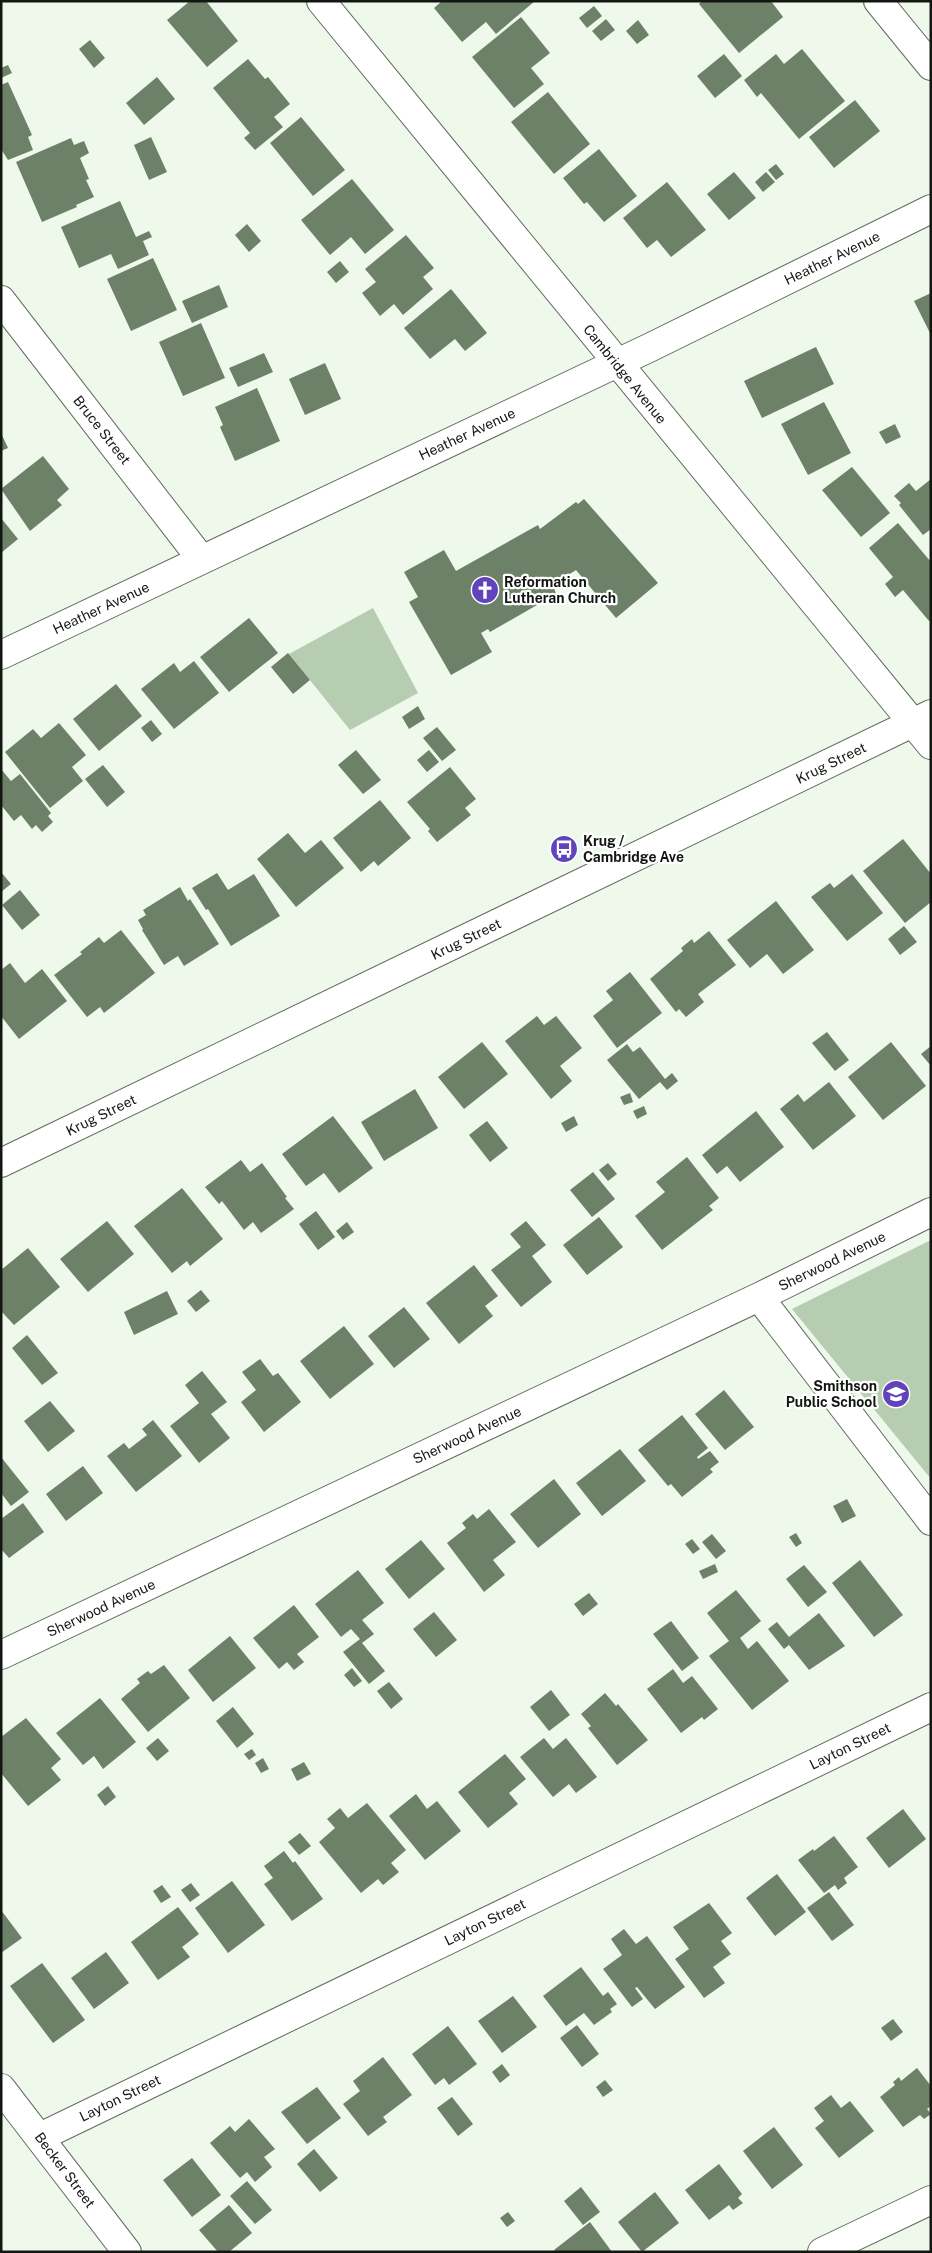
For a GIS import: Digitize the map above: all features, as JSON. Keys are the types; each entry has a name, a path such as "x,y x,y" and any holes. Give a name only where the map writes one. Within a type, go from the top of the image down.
{"street":[{"name":"Cambridge Avenue","path":"321,1 616,364 922,718 931,745"},
{"path":"878,1 931,66"},
{"name":"Heather Avenue","path":"1,655 616,364 931,209"},
{"name":"Bruce Street","path":"1,300 202,560"},
{"name":"Krug Street","path":"1,1164 922,718"},
{"name":"Sherwood Avenue","path":"1,1655 759,1297 931,1212"},
{"path":"759,1297 931,1521"},
{"name":"Layton Street","path":"40,2137 931,1707"},
{"name":"Becker Street","path":"1,2088 127,2252"},
{"path":"822,2252 931,2200"}],"green space":[{"path":"373,608 418,693 350,730 289,654"},
{"name":"Smithson Public School","path":"931,1240 931,1479 792,1309"}],"building":[{"path":"190,1 206,1 238,41 207,67 167,20"},
{"path":"442,1 535,1 496,34 486,22 462,42 434,8"},
{"path":"702,1 771,1 783,17 739,53 699,4"},
{"path":"594,6 602,16 587,28 579,18"},
{"path":"521,17 550,53 531,68 544,84 514,108 472,57"},
{"path":"606,19 615,30 601,41 592,31"},
{"path":"638,20 649,35 637,44 626,31"},
{"path":"90,40 105,58 94,68 79,49"},
{"path":"802,49 845,101 799,139 761,93 757,97 744,80 776,54 784,64"},
{"path":"724,54 742,76 715,98 697,76"},
{"path":"248,59 265,79 268,77 290,104 274,117 283,127 255,150 244,138 250,133 213,88"},
{"path":"8,65 12,73 1,78 1,68"},
{"path":"157,77 175,99 144,125 126,103"},
{"path":"8,82 32,135 28,137 33,150 8,160 1,149 1,85"},
{"path":"548,92 590,144 554,174 511,122"},
{"path":"855,100 880,131 834,168 809,137"},
{"path":"301,117 345,170 313,196 270,143"},
{"path":"151,137 167,172 149,180 134,145"},
{"path":"71,138 74,145 84,141 89,153 80,158 89,179 86,180 94,197 76,205 77,207 42,222 16,162"},
{"path":"599,149 637,196 604,222 587,202 584,204 563,178"},
{"path":"776,164 784,174 776,180 768,170"},
{"path":"734,172 756,198 729,220 707,194"},
{"path":"766,172 775,182 763,192 755,182"},
{"path":"352,179 394,230 365,254 351,237 330,255 301,220"},
{"path":"667,182 706,230 671,257 657,240 647,248 623,218"},
{"path":"120,201 136,237 149,231 152,237 143,241 149,255 118,269 111,254 79,268 61,227"},
{"path":"247,224 261,241 249,252 235,235"},
{"path":"406,235 434,268 423,277 433,289 403,315 394,304 380,316 362,293 376,282 365,269"},
{"path":"153,258 177,310 131,331 107,279"},
{"path":"340,261 349,272 336,283 327,272"},
{"path":"219,285 228,307 192,323 182,301"},
{"path":"451,289 487,333 465,351 455,339 430,359 404,328"},
{"path":"931,293 931,335 914,301"},
{"path":"201,323 225,378 183,396 159,342"},
{"path":"816,347 834,384 762,418 744,381"},
{"path":"264,353 273,372 238,387 229,368"},
{"path":"325,363 341,399 305,415 289,379"},
{"path":"257,388 280,441 235,461 220,427 223,425 215,407"},
{"path":"824,402 851,453 808,475 781,424"},
{"path":"895,424 901,437 886,444 879,432"},
{"path":"1,433 8,448 1,451"},
{"path":"43,456 69,489 57,500 62,505 30,531 1,489"},
{"path":"852,467 890,513 861,537 822,490"},
{"path":"931,479 931,529 923,535 894,496 909,483 916,491"},
{"name":"Reformation Lutheran Church","path":"584,499 658,583 616,618 576,570 553,585 556,594 490,632 488,629 481,633 492,652 451,675 409,602 418,597 404,572 444,550 456,571 538,525 540,529 576,502 578,504"},
{"path":"1,518 18,539 1,553"},
{"path":"898,523 931,562 931,619 929,621 903,590 895,597 885,584 893,577 869,548"},
{"path":"249,618 278,653 229,692 200,657"},
{"path":"288,653 310,680 293,694 271,667"},
{"path":"194,661 219,693 174,729 141,689 174,663 180,672"},
{"path":"116,684 142,716 99,751 73,719"},
{"path":"418,706 425,719 409,729 402,717"},
{"path":"151,720 162,734 152,742 141,728"},
{"path":"59,723 86,755 72,767 83,781 50,808 5,752 33,729 41,738"},
{"path":"437,727 456,750 442,761 423,738"},
{"path":"356,750 381,780 363,794 338,765"},
{"path":"429,750 439,762 427,772 417,760"},
{"path":"103,765 125,792 107,807 85,779"},
{"path":"450,767 476,799 465,808 471,815 437,842 428,831 430,829 407,802"},
{"path":"1,769 11,781 20,774 51,813 48,816 53,822 42,832 36,825 32,829 21,815 14,821 1,805"},
{"path":"380,800 411,838 378,866 374,861 361,872 333,838"},
{"path":"288,833 305,853 321,840 344,868 296,907 257,859"},
{"path":"903,839 931,874 931,902 905,923 863,871"},
{"path":"1,872 11,884 1,892"},
{"path":"217,873 228,890 254,874 280,916 231,946 208,909 206,910 192,888"},
{"path":"852,874 883,913 847,941 811,897 830,883 834,888"},
{"path":"180,887 219,944 184,966 178,956 164,965 142,930 138,920 146,915 143,910"},
{"path":"20,890 40,915 22,930 2,905"},
{"path":"776,901 814,950 783,974 767,954 750,968 727,940"},
{"path":"904,926 917,942 900,955 888,939"},
{"path":"121,930 155,973 104,1013 100,1007 87,1017 54,975 82,954 80,952 99,937 104,943"},
{"path":"709,931 736,965 698,994 704,1002 686,1017 679,1009 676,1012 650,979 683,951 681,948 692,939 694,943"},
{"path":"10,963 25,983 42,969 67,1001 19,1039 1,1016 1,970"},
{"path":"630,972 662,1013 617,1048 593,1016 613,1000 606,991"},
{"path":"537,1016 544,1025 556,1016 582,1048 560,1066 572,1081 551,1099 505,1041"},
{"path":"827,1032 849,1060 835,1071 812,1043"},
{"path":"482,1042 508,1074 464,1109 438,1077"},
{"path":"891,1042 926,1086 883,1120 848,1077"},
{"path":"627,1044 633,1052 640,1047 665,1079 672,1073 678,1081 667,1090 660,1082 639,1099 607,1060"},
{"path":"931,1046 931,1066 921,1054"},
{"path":"829,1082 856,1116 813,1150 780,1109 798,1094 804,1102"},
{"path":"415,1089 438,1128 384,1161 361,1122"},
{"path":"630,1093 633,1102 624,1105 620,1097"},
{"path":"644,1106 647,1114 637,1119 633,1111"},
{"path":"756,1111 784,1147 740,1182 727,1166 717,1174 702,1155"},
{"path":"333,1116 373,1168 339,1193 324,1173 306,1186 282,1154"},
{"path":"574,1116 578,1125 566,1132 561,1123"},
{"path":"487,1121 508,1148 490,1162 469,1135"},
{"path":"687,1157 719,1198 709,1206 713,1210 662,1250 635,1216 665,1192 656,1182"},
{"path":"241,1160 250,1172 262,1163 294,1209 261,1233 253,1222 244,1230 222,1201 219,1204 205,1187"},
{"path":"608,1163 617,1174 608,1181 599,1170"},
{"path":"593,1172 615,1199 592,1217 570,1190"},
{"path":"182,1188 223,1239 190,1266 187,1261 172,1273 134,1226"},
{"path":"316,1211 335,1237 318,1250 299,1224"},
{"path":"599,1217 623,1247 587,1275 563,1245"},
{"path":"107,1221 134,1254 88,1292 60,1259"},
{"path":"526,1221 546,1245 532,1256 552,1282 521,1307 491,1270 521,1247 510,1234"},
{"path":"347,1222 354,1232 343,1240 336,1231"},
{"path":"28,1248 60,1287 14,1325 1,1311 1,1270"},
{"path":"474,1265 498,1296 485,1306 493,1316 459,1344 426,1303"},
{"path":"201,1290 210,1301 196,1312 187,1301"},
{"path":"167,1291 178,1314 134,1335 124,1312"},
{"path":"404,1307 430,1339 394,1368 368,1336"},
{"path":"344,1326 374,1364 330,1399 300,1361"},
{"path":"27,1335 58,1373 42,1385 12,1348"},
{"path":"260,1359 273,1376 278,1373 301,1402 264,1432 241,1402 256,1390 242,1372"},
{"path":"202,1371 227,1402 211,1414 230,1438 199,1463 170,1426 199,1403 185,1385"},
{"path":"724,1390 754,1427 725,1450 695,1414"},
{"path":"50,1401 75,1431 48,1452 24,1421"},
{"path":"682,1415 708,1448 697,1457 698,1459 710,1451 719,1462 710,1469 713,1472 682,1497 671,1484 668,1486 638,1450"},
{"path":"153,1420 182,1456 136,1492 107,1456 124,1443 129,1449 147,1435 142,1429"},
{"path":"620,1449 646,1481 602,1516 576,1483"},
{"path":"1,1457 29,1492 11,1506 1,1493"},
{"path":"83,1466 103,1493 66,1521 46,1494"},
{"path":"554,1479 581,1514 538,1548 510,1514"},
{"path":"847,1499 856,1516 842,1523 833,1506"},
{"path":"23,1503 44,1532 9,1558 1,1549 1,1519"},
{"path":"489,1509 516,1542 493,1560 505,1575 484,1592 447,1543 466,1528 462,1523 473,1514 477,1519"},
{"path":"796,1533 802,1543 796,1547 789,1537"},
{"path":"712,1534 726,1551 716,1559 702,1542"},
{"path":"692,1539 700,1549 693,1554 685,1544"},
{"path":"421,1540 445,1569 409,1599 385,1569"},
{"path":"860,1560 903,1615 874,1637 832,1583"},
{"path":"715,1564 718,1572 703,1579 699,1571"},
{"path":"804,1565 827,1592 808,1607 786,1579"},
{"path":"358,1570 384,1603 362,1620 374,1634 362,1643 385,1671 369,1684 343,1652 360,1639 351,1629 341,1637 315,1604"},
{"path":"736,1590 761,1621 740,1638 748,1649 757,1641 789,1681 752,1710 709,1656 729,1641 707,1613"},
{"path":"589,1593 598,1604 583,1616 574,1604"},
{"path":"294,1605 319,1637 297,1654 304,1662 294,1670 287,1662 279,1669 253,1638"},
{"path":"434,1612 457,1640 436,1657 413,1629"},
{"path":"819,1613 845,1646 809,1670 789,1645 784,1649 768,1629 777,1622 789,1637"},
{"path":"671,1621 699,1658 682,1671 653,1634"},
{"path":"230,1636 256,1668 213,1702 188,1670"},
{"path":"164,1665 190,1698 148,1732 121,1699 140,1683 137,1679 148,1671 151,1674"},
{"path":"352,1668 362,1681 354,1687 344,1675"},
{"path":"673,1669 683,1683 692,1676 718,1709 704,1720 702,1717 681,1733 647,1689"},
{"path":"389,1682 403,1699 391,1709 377,1691"},
{"path":"551,1690 570,1715 549,1731 530,1707"},
{"path":"605,1693 616,1706 618,1704 648,1740 617,1765 588,1728 591,1726 581,1714"},
{"path":"100,1698 136,1742 103,1769 94,1756 83,1765 56,1733"},
{"path":"233,1707 254,1734 237,1748 216,1721"},
{"path":"26,1718 61,1759 51,1768 61,1780 28,1806 1,1773 1,1737"},
{"path":"158,1738 169,1751 157,1761 146,1748"},
{"path":"544,1738 553,1749 566,1738 597,1777 576,1793 569,1784 553,1797 520,1757"},
{"path":"252,1749 256,1755 249,1760 244,1754"},
{"path":"505,1754 526,1779 509,1793 518,1804 488,1828 458,1792"},
{"path":"263,1758 269,1769 261,1773 255,1763"},
{"path":"304,1762 311,1774 297,1781 291,1769"},
{"path":"108,1786 116,1797 105,1806 97,1795"},
{"path":"416,1794 427,1809 437,1801 461,1831 425,1860 389,1816"},
{"path":"367,1803 406,1850 391,1863 399,1872 383,1885 378,1879 361,1893 319,1842 335,1828 327,1819 340,1808 348,1818"},
{"path":"903,1809 926,1839 889,1868 866,1838"},
{"path":"300,1833 311,1846 299,1855 288,1842"},
{"path":"834,1836 858,1867 844,1878 847,1883 838,1890 835,1885 824,1893 798,1860"},
{"path":"284,1851 293,1863 295,1861 323,1899 292,1921 264,1884 273,1878 264,1866"},
{"path":"777,1874 806,1912 775,1936 746,1898"},
{"path":"232,1881 265,1925 228,1953 195,1908"},
{"path":"191,1883 200,1895 190,1902 181,1890"},
{"path":"162,1885 171,1897 161,1903 153,1891"},
{"path":"829,1892 854,1925 832,1941 807,1908"},
{"path":"709,1903 732,1933 721,1941 731,1954 713,1967 725,1983 704,1998 675,1959 689,1949 673,1927"},
{"path":"178,1907 199,1934 182,1947 190,1957 158,1980 131,1942"},
{"path":"1,1910 22,1938 1,1953"},
{"path":"624,1929 636,1944 647,1936 685,1987 655,2009 637,1987 635,1988 643,1999 632,2007 603,1969 622,1955 611,1939"},
{"path":"106,1952 129,1983 94,2009 71,1978"},
{"path":"42,1963 85,2020 53,2043 10,1986"},
{"path":"581,1967 603,1996 608,1992 617,2004 610,2009 612,2012 594,2025 584,2013 566,2026 543,1996"},
{"path":"513,1996 537,2027 502,2053 478,2021"},
{"path":"893,2019 903,2032 891,2041 881,2028"},
{"path":"577,2025 599,2054 582,2067 560,2038"},
{"path":"448,2026 477,2064 449,2085 444,2078 435,2085 412,2054"},
{"path":"383,2057 412,2095 383,2117 387,2122 368,2136 343,2104 360,2091 353,2081"},
{"path":"502,2064 510,2075 500,2083 492,2072"},
{"path":"917,2068 931,2086 931,2106 927,2109 931,2114 924,2119 920,2115 903,2127 880,2097 895,2085 893,2082 899,2077 901,2081"},
{"path":"605,2080 613,2090 603,2097 596,2087"},
{"path":"317,2087 341,2118 307,2144 281,2112"},
{"path":"831,2095 841,2108 850,2101 874,2131 839,2158 815,2128 824,2121 814,2108"},
{"path":"452,2097 473,2124 458,2136 437,2108"},
{"path":"249,2119 275,2149 264,2157 272,2167 255,2182 247,2172 240,2178 210,2143 230,2126 235,2132"},
{"path":"774,2127 803,2165 772,2189 743,2151"},
{"path":"314,2149 338,2178 320,2192 297,2164"},
{"path":"192,2158 221,2195 192,2217 163,2180"},
{"path":"719,2164 742,2194 738,2198 743,2203 733,2210 729,2205 709,2220 685,2190"},
{"path":"247,2181 272,2210 255,2224 230,2196"},
{"path":"581,2187 600,2212 583,2225 564,2201"},
{"path":"655,2192 679,2223 642,2252 618,2222"},
{"path":"229,2205 252,2233 229,2252 218,2252 199,2230"},
{"path":"508,2212 515,2221 507,2227 500,2218"},
{"path":"590,2222 612,2252 556,2252 554,2250"}],"place":[{"name":"Reformation Lutheran Church","path":"485,590"},
{"name":"Krug / Cambridge Ave","path":"564,849"},
{"name":"Smithson Public School","path":"896,1394"}]}
